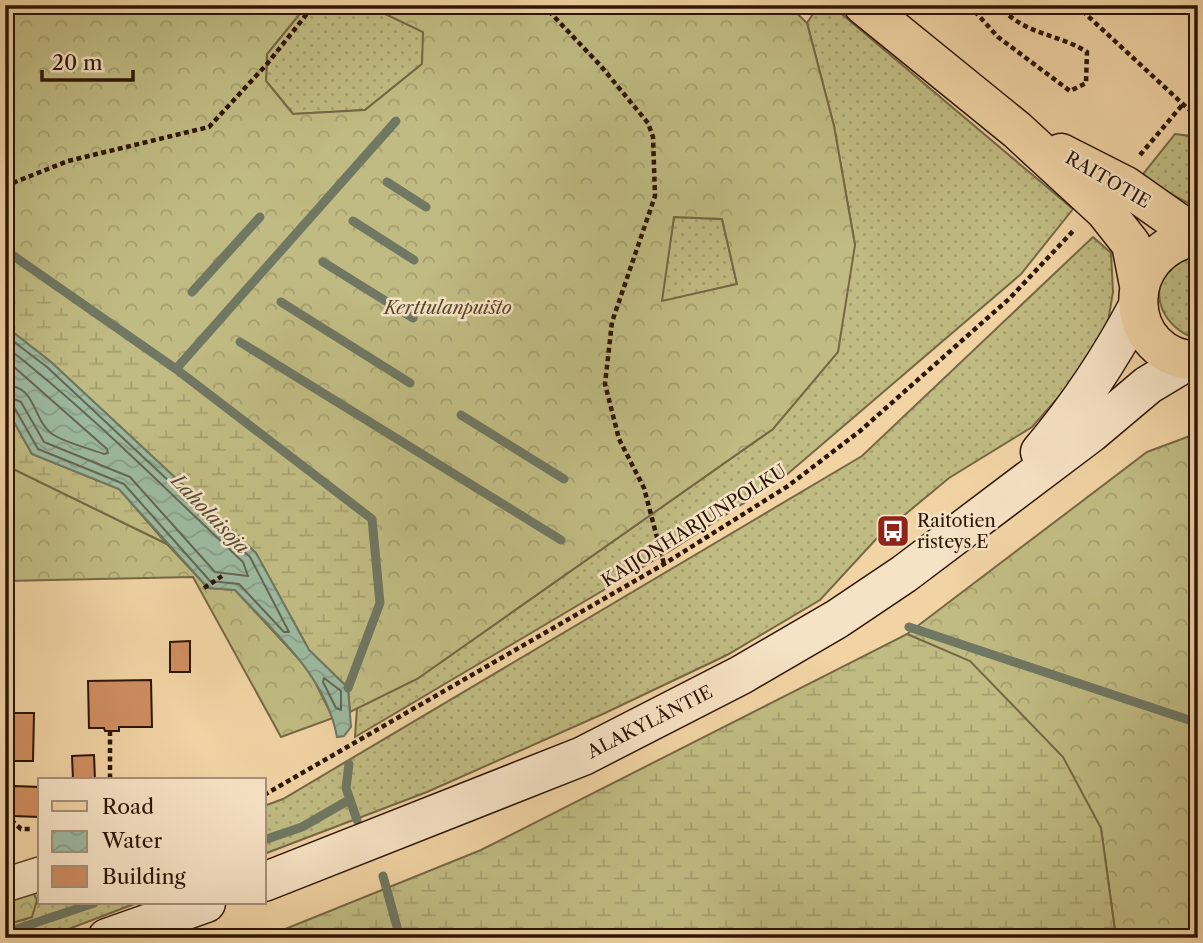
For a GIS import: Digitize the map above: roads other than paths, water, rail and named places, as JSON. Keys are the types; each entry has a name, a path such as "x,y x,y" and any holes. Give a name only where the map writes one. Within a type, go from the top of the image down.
{"main road":[{"name":"RAITOTIE","path":"863,5 1017,130 1122,230 1131,244 1143,325 1154,341 1170,354 1193,361"},
{"name":"RAITOTIE","path":"1017,130 1126,186 1197,236"},
{"path":"1138,295 1146,266 1160,251 1177,240 1197,236"},
{"name":"ALAKYLÄNTIE","path":"1003,498 1079,406 1114,352 1138,295"},
{"name":"ALAKYLÄNTIE","path":"266,881 583,756 640,729 838,619 904,574 1091,433 1148,385 1193,361"},
{"path":"107,938 203,904"}],"street":[{"path":"5,885 38,875"}],"water":[{"name":"Laholaisoja","path":"5,326 51,362 256,553 309,650 348,688 351,727 344,736 337,737 322,694 297,657 235,590 208,588 119,489 32,454 5,406"}],"waterway":[{"path":"176,369 396,121"},
{"path":"387,182 426,207"},
{"path":"192,292 260,217"},
{"path":"353,221 414,260"},
{"path":"5,250 176,369 372,519 380,603 348,688"},
{"path":"323,262 413,318"},
{"path":"281,302 410,383"},
{"path":"240,342 561,540"},
{"path":"461,415 564,479"},
{"path":"909,627 1198,723"},
{"path":"349,764 346,788 357,820"},
{"path":"266,839 302,827 349,800"},
{"path":"383,876 400,938"},
{"path":"5,933 91,904"}],"place":[{"name":"Raitotien risteys E","path":"893,531"}],"park label":[{"name":"Kerttulanpuisto","path":"448,308"}]}
